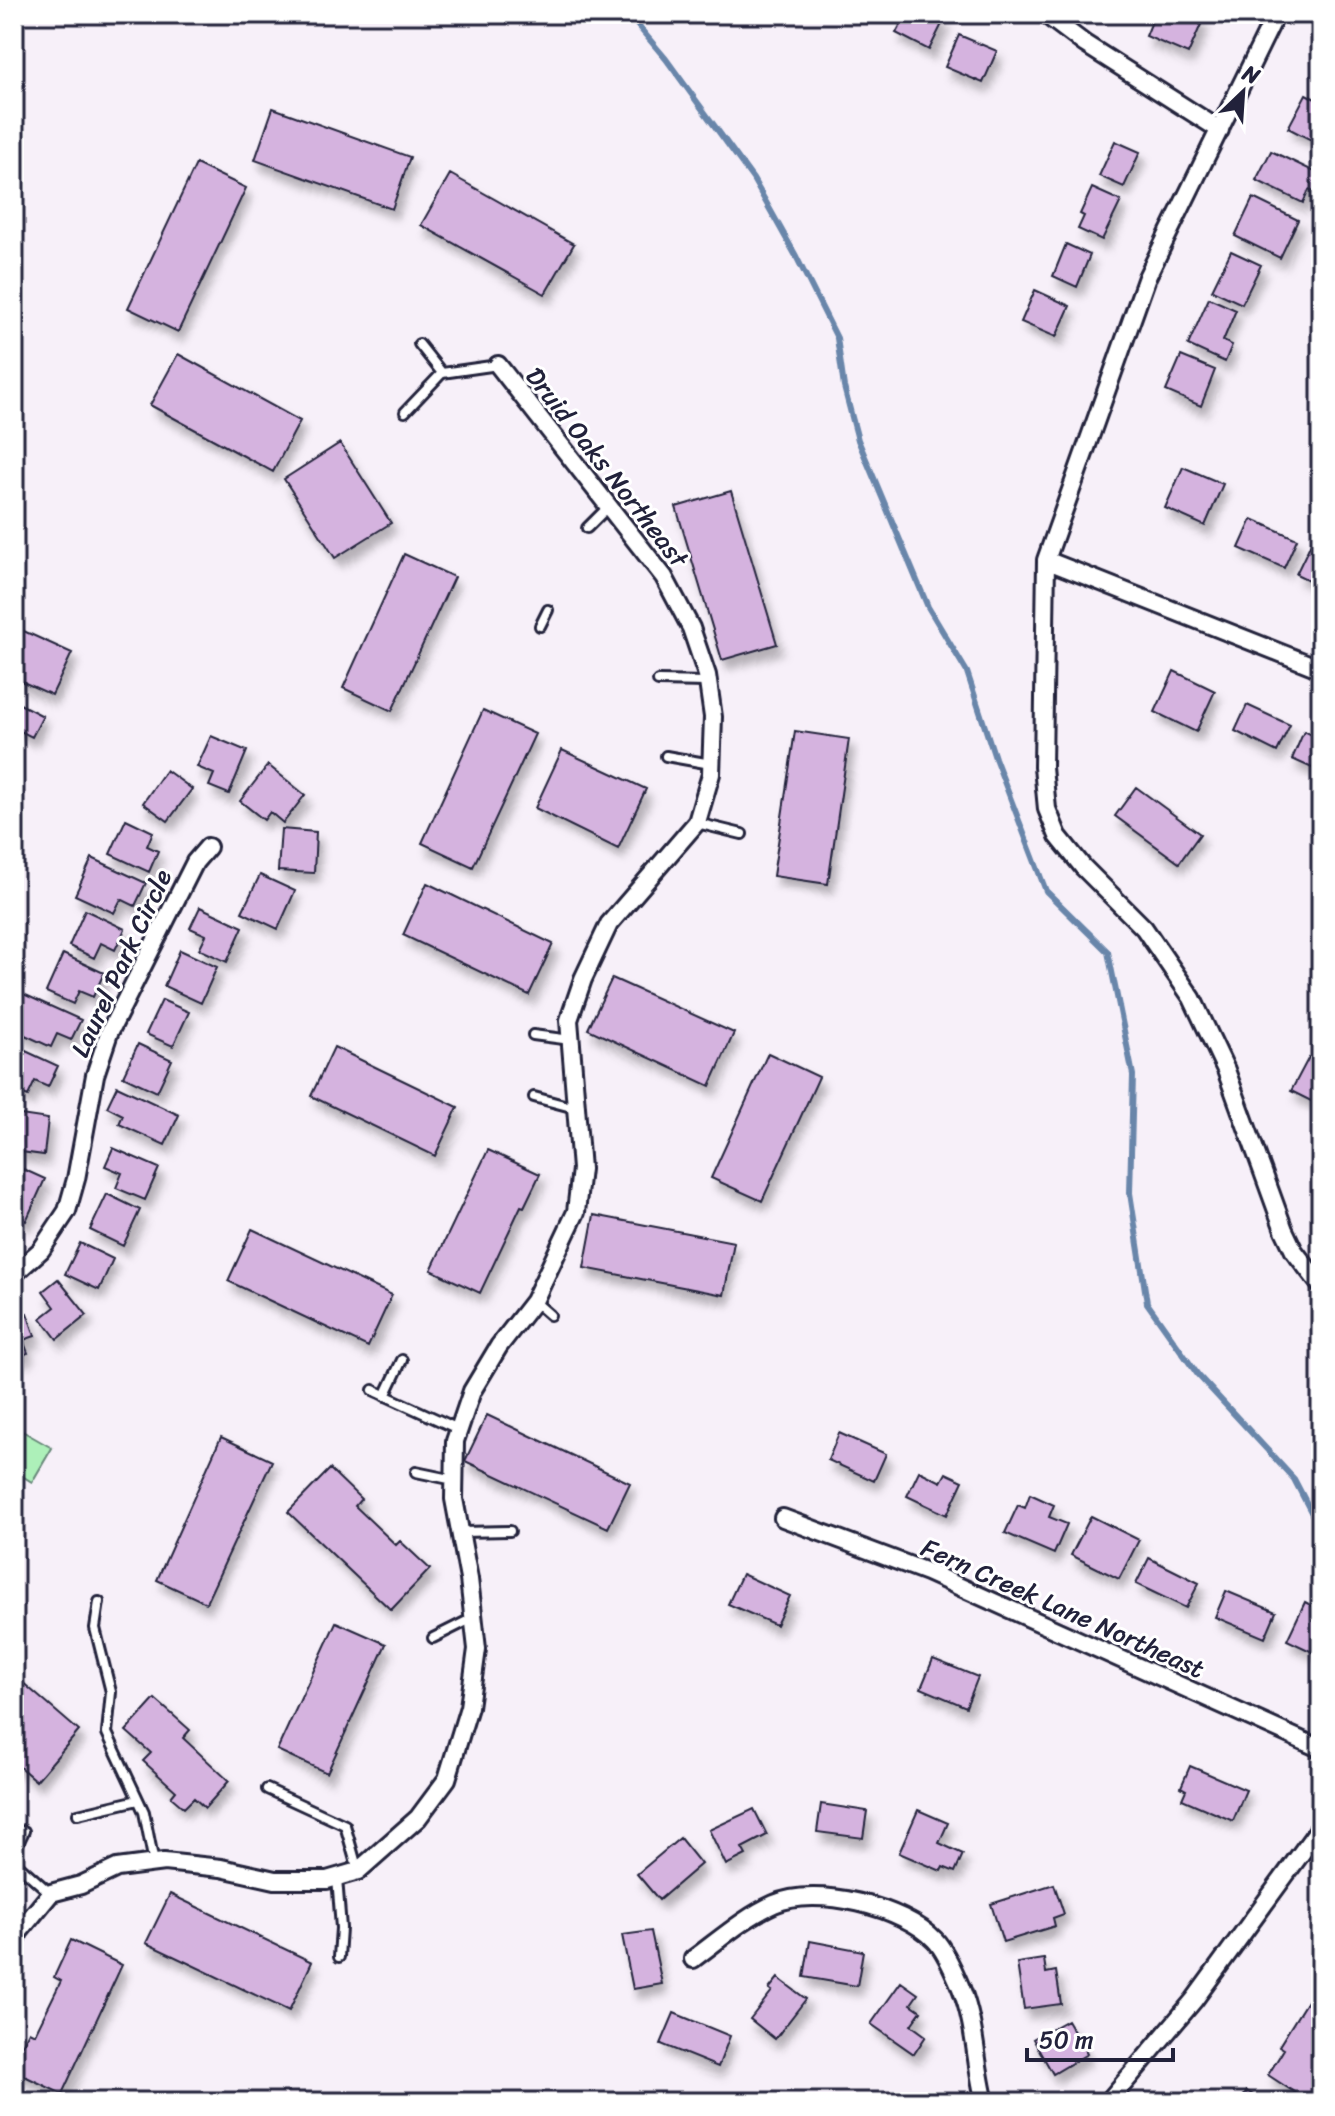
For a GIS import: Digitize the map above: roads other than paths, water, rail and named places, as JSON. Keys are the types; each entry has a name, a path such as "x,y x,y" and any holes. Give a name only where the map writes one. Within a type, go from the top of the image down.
{"street":[{"path":"1045,14 1085,44 1220,130"},
{"path":"1276,14 1147,277 1046,560 1043,767 1047,809 1058,836 1083,867 1144,928 1192,998 1226,1070 1284,1230 1294,1251 1316,1280"},
{"name":"Druid Oaks Northeast","path":"51,1893 81,1885 117,1868 154,1863 221,1868 275,1880 327,1880 358,1871 418,1818 447,1779 469,1707 477,1649 454,1499 455,1441 472,1391 499,1346 534,1301 576,1212 581,1169 569,1020 583,979 609,924 697,822 711,774 713,717 708,682 691,628 664,577 498,365"},
{"path":"1046,560 1321,669"},
{"name":"Laurel Park Circle","path":"14,1274 41,1250 67,1211 95,1075 109,1033 195,862 208,847"},
{"name":"Fern Creek Lane Northeast","path":"783,1518 927,1572 1321,1749"},
{"path":"1108,2102 1194,2000 1321,1826"},
{"path":"14,1946 19,1932 51,1893"},
{"path":"693,1959 750,1917 777,1902 821,1897 845,1899 900,1916 936,1940 960,1987 971,2019 985,2102"}],"lane":[{"path":"419,344 442,373"},
{"path":"405,412 442,373 498,365"},
{"path":"587,528 609,506"},
{"path":"540,626 548,610"},
{"path":"658,681 708,682"},
{"path":"666,756 711,764"},
{"path":"697,822 742,834"},
{"path":"533,1035 571,1040"},
{"path":"534,1097 576,1108"},
{"path":"534,1301 550,1315"},
{"path":"385,1396 402,1360"},
{"path":"373,1390 459,1429"},
{"path":"416,1472 454,1480"},
{"path":"460,1532 510,1531"},
{"path":"99,1602 95,1628 111,1692 107,1733 144,1812 154,1863"},
{"path":"433,1638 473,1617"},
{"path":"267,1789 345,1825 358,1871"},
{"path":"78,1814 138,1800"},
{"path":"14,1852 24,1831"},
{"path":"14,1861 51,1893"},
{"path":"336,1877 341,1928 339,1957"}],"waterway":[{"path":"628,14 666,59 753,179 796,256 837,338 844,387 858,440 928,607 967,672 995,758 1046,891 1108,952 1133,1075 1130,1193 1147,1303 1198,1375 1294,1479 1321,1531"}]}
